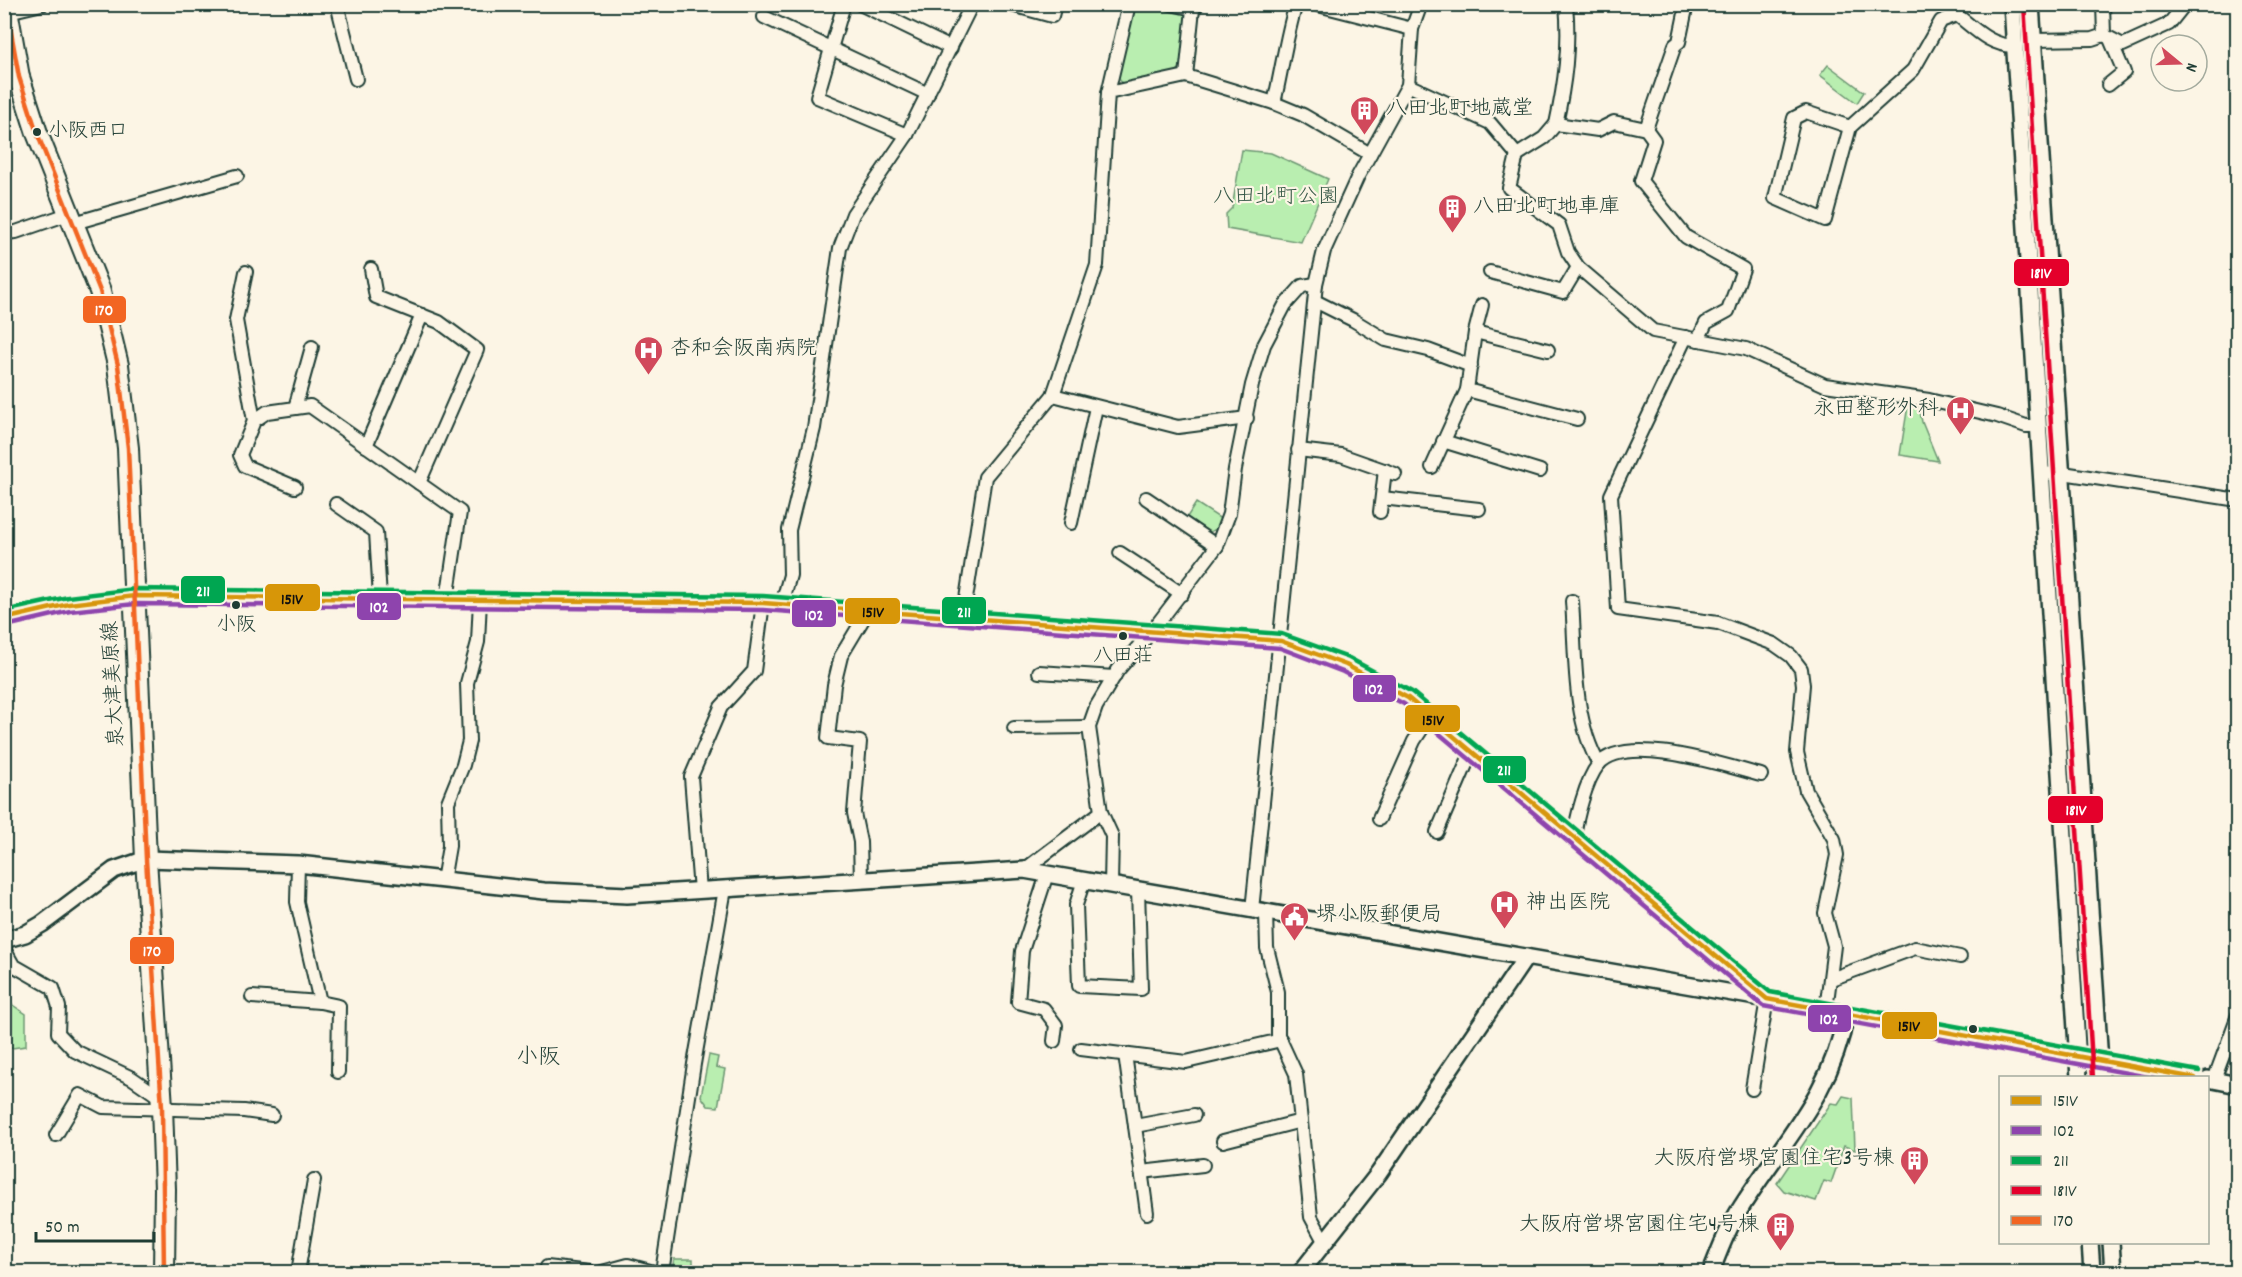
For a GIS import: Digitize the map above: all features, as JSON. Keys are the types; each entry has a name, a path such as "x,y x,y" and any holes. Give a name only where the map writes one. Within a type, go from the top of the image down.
{"main road":[{"name":"泉大津美原線","path":"7,8 19,77 100,291 118,365 128,448 146,859 162,1102 165,1189 164,1272"}],"street":[{"path":"7,8 42,4"},
{"path":"337,4 356,79"},
{"path":"844,4 817,97 907,135"},
{"path":"860,4 951,48"},
{"path":"782,604 790,575 789,531 814,428 840,248 854,214 907,135 972,4"},
{"path":"1008,4 1052,16 1055,4"},
{"path":"963,618 985,477 1053,395 1097,265 1108,93 1129,4"},
{"path":"1171,4 1195,7 1186,76"},
{"path":"1274,103 1286,54 1285,40 1296,4"},
{"path":"1314,4 1412,29"},
{"path":"1325,1243 1311,1217 1296,1074 1278,1035 1278,992 1259,911 1298,450 1316,284 1324,250 1370,154 1408,85 1412,29 1421,4"},
{"path":"1566,4 1569,33 1566,80 1556,124 1544,138 1517,156 1509,188 1559,225 1568,252 1578,267 1653,331 1746,349 1825,385 1929,400 1997,416 2026,426 2038,426"},
{"path":"1646,129 1675,45 1679,42 1687,4"},
{"path":"2012,4 2079,1076"},
{"path":"2031,4 2101,1076"},
{"path":"2103,4 2107,37 2124,72 2108,85"},
{"path":"2034,40 2107,37 2123,45 2169,24 2185,4"},
{"path":"1850,127 1806,112 1794,118 1775,198 1825,220 1850,127 1913,70 1941,21 1957,15 1989,40 2001,46 2015,46"},
{"path":"764,17 928,94"},
{"path":"1108,93 1186,76 1274,103 1303,115 1370,154"},
{"path":"1408,85 1490,123 1517,156"},
{"path":"1556,124 1598,130 1614,122 1646,129 1654,140 1641,181 1686,237 1743,269 1728,311 1706,323 1692,338 1611,495 1618,609 1718,623 1774,644 1791,656 1800,669 1803,685 1797,752 1806,791 1834,839 1837,855 1825,914 1834,946 1826,1010"},
{"path":"4,233 237,176"},
{"path":"1490,272 1563,292 1578,267"},
{"path":"371,269 376,297 439,322 477,350 419,483"},
{"path":"246,272 236,320 254,421 240,455 245,466 295,487"},
{"path":"1111,885 1112,836 1101,812 1089,727 1096,706 1114,677 1182,594 1217,546 1229,514 1234,469 1247,418 1252,385 1264,345 1285,305 1302,286 1316,284"},
{"path":"1315,301 1386,340 1428,350 1471,366"},
{"path":"1432,467 1467,390 1475,333 1482,305"},
{"path":"366,446 422,315"},
{"path":"1475,333 1548,351"},
{"path":"296,408 312,347"},
{"path":"1467,390 1576,419"},
{"path":"1053,395 1178,427 1247,418"},
{"path":"254,421 267,412 310,406 460,512 447,600"},
{"path":"1071,523 1096,407"},
{"path":"1443,441 1540,471"},
{"path":"1298,450 1341,455 1390,472 1380,512"},
{"path":"2041,474 2063,473 2238,500"},
{"path":"1146,498 1217,546"},
{"path":"1382,498 1479,510"},
{"path":"336,504 375,532 380,598"},
{"path":"1120,553 1182,594"},
{"path":"4,619 69,604 135,596 763,603 1281,641 1311,650 1365,672 1408,698 1429,718 1767,999"},
{"path":"443,881 449,846 448,802 463,765 469,741 467,683 478,642 480,600"},
{"path":"1572,602 1578,683 1587,744 1599,764"},
{"path":"700,891 691,777 721,707 754,671 763,603"},
{"path":"861,879 860,842 854,813 860,742 828,738 834,685 841,656 868,611"},
{"path":"1040,672 1114,677"},
{"path":"1378,819 1414,741 1429,718"},
{"path":"1014,728 1089,727"},
{"path":"1574,838 1577,814 1599,764 1625,750 1690,756 1761,775"},
{"path":"1437,832 1471,753"},
{"path":"1024,870 1101,812"},
{"path":"4,940 25,934 42,924 114,870 146,859 298,864 544,891 615,895 1024,870 1767,999 2192,1076"},
{"path":"298,864 297,902 320,1002"},
{"path":"1047,874 1022,951 1018,1002 1044,1009 1056,1026 1054,1041"},
{"path":"1084,880 1076,905 1079,986 1141,989 1138,890"},
{"path":"662,1272 694,1064 725,889"},
{"path":"1831,979 1915,948 1960,957"},
{"path":"4,949 13,965 54,988 59,1007 58,1033 75,1051 132,1078 162,1102"},
{"path":"1301,1272 1379,1173 1526,957"},
{"path":"252,997 320,1002 339,1006 338,1072"},
{"path":"1752,1089 1767,999"},
{"path":"1711,1272 1724,1237 1742,1206 1804,1119 1821,1091 1844,1030 1846,1014"},
{"path":"2238,1015 2211,1080 2238,1085"},
{"path":"1081,1049 1186,1062 1281,1040"},
{"path":"1125,1054 1147,1213"},
{"path":"56,1135 80,1095 103,1107 162,1102 272,1115"},
{"path":"1135,1126 1194,1115"},
{"path":"1223,1141 1301,1121"},
{"path":"1141,1172 1203,1165"},
{"path":"298,1272 314,1180"},
{"path":"2090,1244 2092,1272"},
{"path":"2111,1244 2112,1272"},
{"path":"602,1272 628,1265 654,1272"},
{"path":"547,1267 590,1272"}],"green space":[{"path":"1142,5 1184,11 1187,17 1181,67 1176,72 1124,85 1117,77 1135,9"},
{"path":"1828,65 1864,92 1857,103 1820,75"},
{"name":"八田北町公園","path":"1242,150 1271,153 1328,179 1301,242 1227,229 1226,214 1232,208"},
{"path":"1908,405 1919,407 1922,422 1938,461 1900,455"},
{"path":"5,464 10,464 10,539 5,576"},
{"path":"1196,503 1221,519 1217,529 1209,532 1187,517"},
{"path":"5,1000 26,1014 26,1046 5,1049"},
{"path":"709,1055 718,1057 716,1067 725,1069 718,1107 708,1106 701,1096"},
{"path":"1843,1096 1853,1098 1855,1150 1844,1146 1831,1183 1824,1181 1816,1201 1784,1191 1777,1183 1831,1103 1838,1104"},
{"path":"674,1259 693,1259 693,1272 672,1272"}],"transit line":[{"name":"170","path":"6,4 19,77 37,133 100,291 118,365 128,448 146,859 162,1107 164,1272"},
{"name":"181V","path":"2024,4 2093,1076"},
{"name":"211","path":"4,611 68,597 135,589 763,596 1282,634 1349,658 1412,692 1770,992 2199,1071"},
{"name":"151V","path":"4,619 69,604 135,596 763,603 1281,641 1346,665 1408,698 1767,999 2184,1076"},
{"name":"102","path":"6,626 70,611 135,604 763,610 1280,648 1343,672 1404,704 1763,1006 2143,1076"}],"place":[{"name":"小阪西口","path":"37,132"},
{"name":"八田北町地蔵堂","path":"1365,136"},
{"name":"八田北町地車庫","path":"1452,234"},
{"name":"杏和会阪南病院","path":"649,376"},
{"name":"永田整形外科","path":"1960,436"},
{"name":"小阪","path":"236,605"},
{"name":"八田荘","path":"1123,636"},
{"name":"神出医院","path":"1505,930"},
{"name":"堺小阪郵便局","path":"1295,942"},
{"name":"大阪府営堺宮園住宅3号棟","path":"1915,1186"},
{"name":"大阪府営堺宮園住宅4号棟","path":"1780,1252"}],"district":[{"name":"小阪","path":"538,1058"}]}
